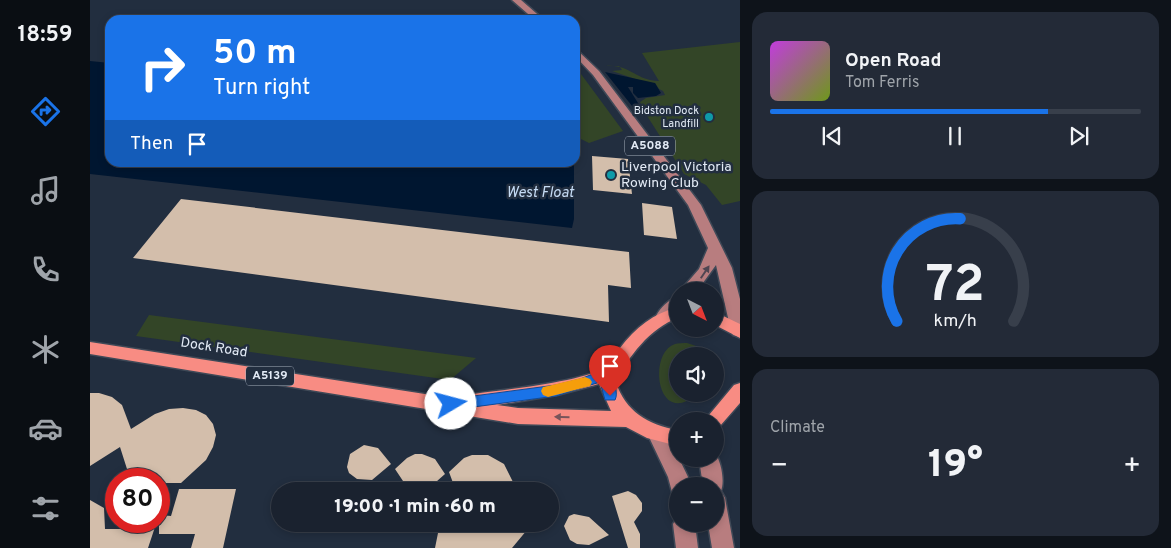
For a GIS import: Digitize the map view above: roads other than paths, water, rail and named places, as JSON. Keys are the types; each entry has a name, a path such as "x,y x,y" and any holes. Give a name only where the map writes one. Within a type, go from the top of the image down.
{"highway":[{"path":"611,372 624,354 653,324 669,315"},
{"path":"724,323 739,332"},
{"name":"Dock Road","path":"90,348 518,416 628,419"},
{"name":"Dock Road","path":"451,404 556,390 582,384 611,372"},
{"name":"A5139","path":"611,372 607,382 610,396 628,419 658,435 669,437"},
{"path":"725,412 740,390"}],"main road":[{"path":"516,0 534,15"},
{"name":"A5088","path":"580,56 596,73 694,205 725,268 739,332"},
{"path":"698,282 710,265 715,248"},
{"path":"658,435 678,477"},
{"path":"685,532 687,548"},
{"path":"720,532 723,548"}],"water":[{"name":"West Float","path":"90,61 105,62 105,167 574,167 574,219 572,228 90,174"},
{"path":"605,72 655,83 661,93 656,96 638,98 633,93 633,87 628,87 643,111 640,116"}],"place":[{"name":"Bidston Dock Landfill","path":"709,117"},
{"name":"Liverpool Victoria Rowing Club","path":"611,175"}]}
